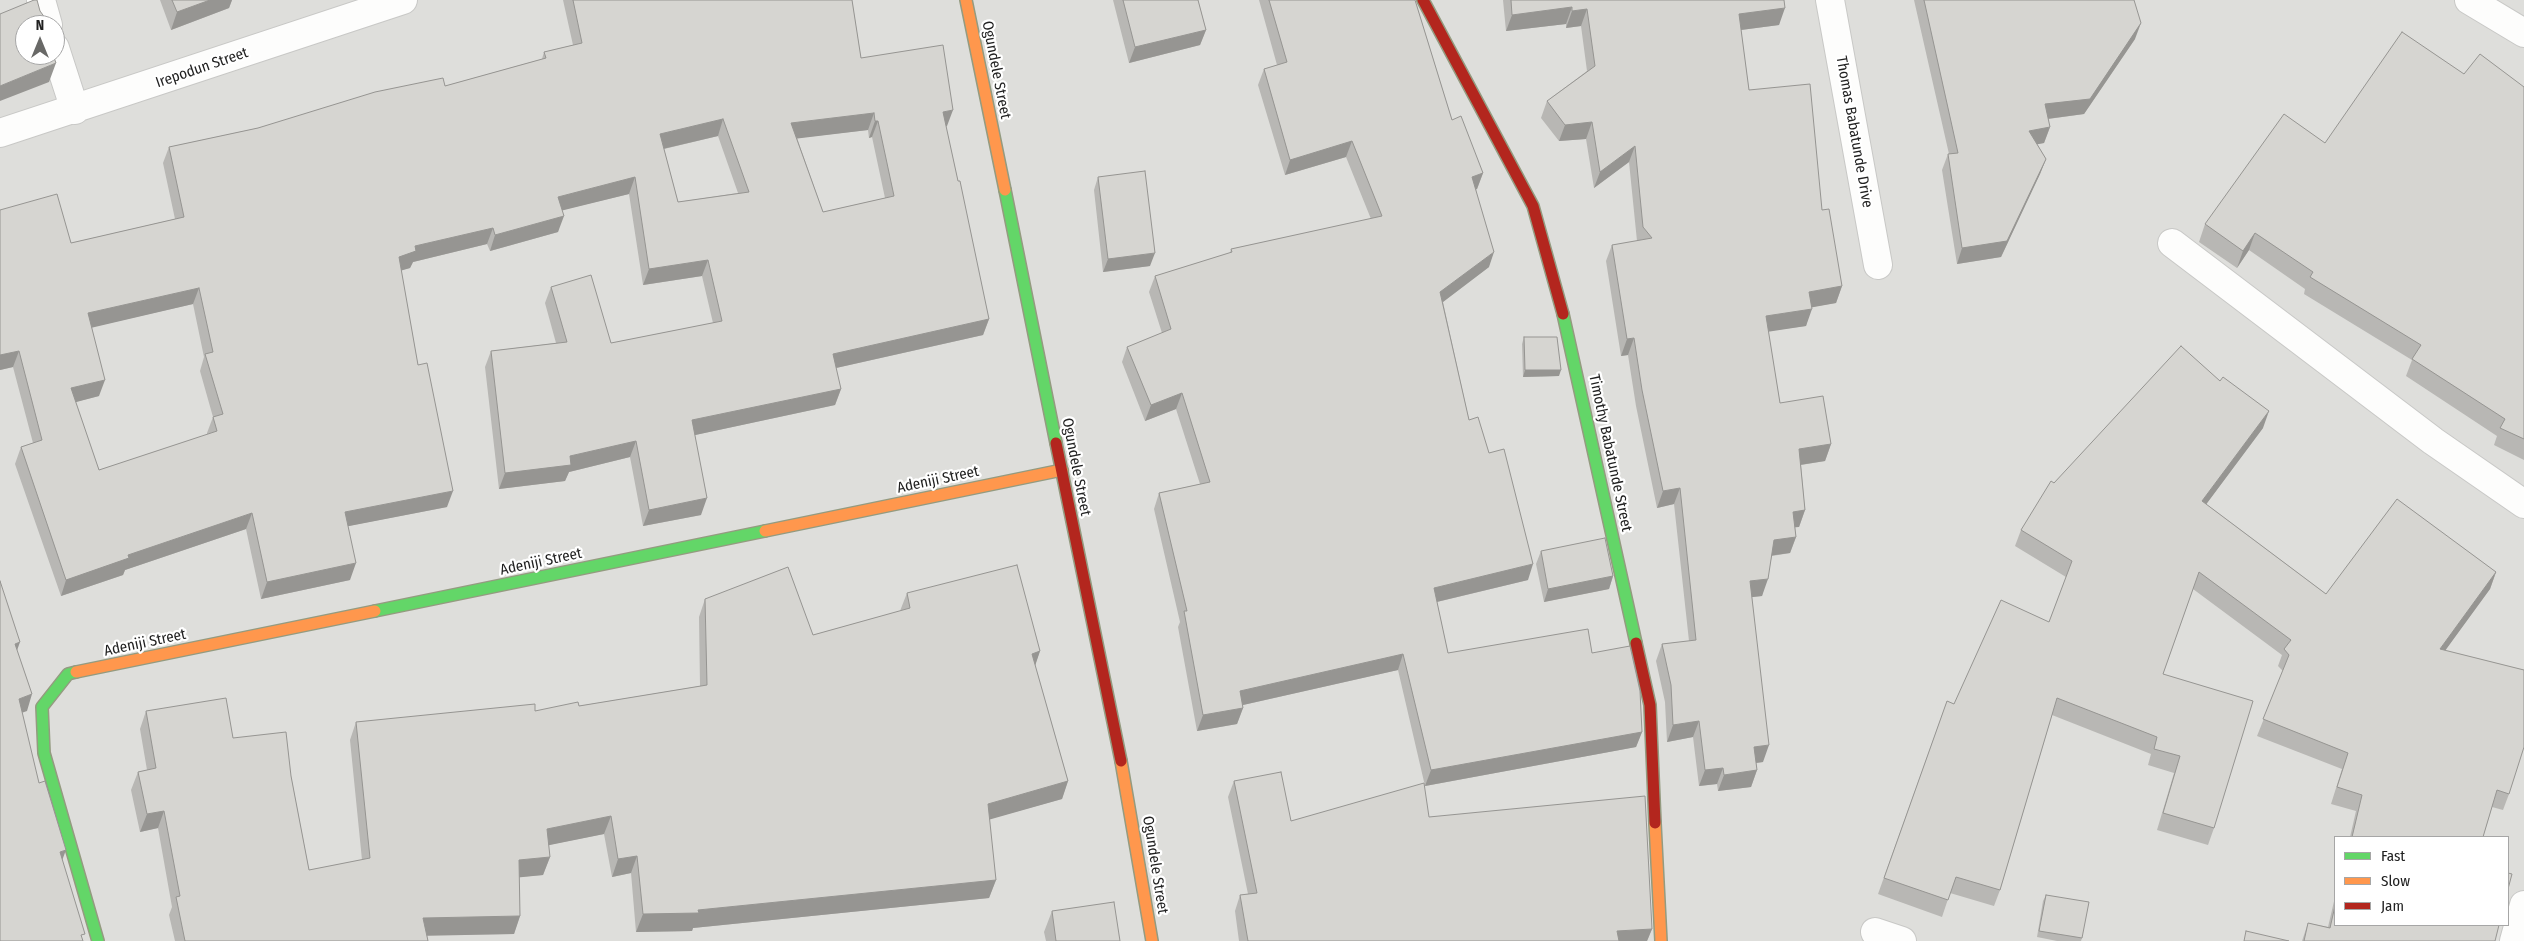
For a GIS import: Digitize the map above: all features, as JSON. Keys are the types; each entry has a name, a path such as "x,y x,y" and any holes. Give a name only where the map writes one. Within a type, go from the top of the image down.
{"street":[{"path":"41,0 45,15"},
{"name":"Irepodun Street","path":"0,133 75,110 403,0"},
{"name":"Ogundele Street","path":"966,0 1127,789 1152,941"},
{"name":"Timothy Babatunde Street","path":"1422,0 1533,206 1566,324 1650,705 1662,941"},
{"name":"Thomas Babatunde Drive","path":"1830,0 1878,265"},
{"path":"2469,0 2524,32"},
{"path":"60,65 75,110"},
{"path":"2172,243 2433,441 2524,504"},
{"name":"Adeniji Street","path":"98,941 44,753 42,707 68,674 1062,470"},
{"path":"2514,941 2524,905"},
{"path":"1875,932 1902,941"}],"shaded area":[{"path":"0,0 2524,0 2524,941 0,941"}],"building":[{"path":"37,0 43,15 15,15 15,65 51,65 0,86 0,14"},
{"path":"172,0 210,0 177,12"},
{"path":"573,0 852,0 861,58 943,45 953,110 943,112 958,181 960,181 989,319 833,354 841,389 692,420 707,498 649,510 636,441 570,456 571,465 505,473 491,351 567,342 551,287 591,275 611,343 722,321 708,260 649,269 635,177 558,197 564,216 495,235 493,228 415,246 416,251 399,257 418,365 427,363 453,491 345,512 356,563 267,582 252,513 128,555 129,558 66,580 21,447 42,440 19,351 0,355 0,210 57,194 71,243 184,217 169,147 258,128 375,92 443,78 445,86 546,58 544,52 582,43","holes":["874,113 875,121 878,121 894,196 823,212 791,123","723,119 749,192 678,202 660,134","199,288 213,352 205,354 223,414 213,417 217,431 99,470 71,388 105,380 88,313"]},
{"path":"1123,0 1198,0 1206,30 1135,47"},
{"path":"1269,0 1415,0 1452,120 1461,116 1483,173 1472,177 1494,252 1440,292 1469,420 1478,417 1489,453 1504,449 1533,564 1434,588 1448,653 1588,629 1592,653 1630,646 1640,691 1642,732 1431,770 1403,654 1240,691 1243,708 1203,715 1184,611 1187,611 1159,493 1210,482 1182,393 1151,405 1127,347 1171,329 1155,276 1232,252 1231,249 1382,216 1352,141 1290,160 1264,69 1287,62"},
{"path":"1511,0 1784,0 1785,8 1739,14 1749,90 1810,84 1822,210 1829,209 1842,286 1809,292 1812,309 1766,316 1780,403 1823,396 1831,444 1799,449 1805,510 1793,512 1796,537 1774,540 1768,579 1750,581 1769,745 1754,747 1757,770 1724,775 1723,768 1705,770 1699,721 1673,725 1671,685 1662,644 1696,640 1680,488 1663,491 1642,390 1634,338 1627,339 1612,245 1652,238 1643,227 1635,146 1600,172 1592,122 1565,125 1547,101 1595,66 1587,9 1572,11 1572,7 1512,15"},
{"path":"1924,0 2134,0 2141,23 2090,99 2045,104 2050,127 2029,131 2046,159 2007,241 1962,248 1948,154 1958,153"},
{"path":"2402,32 2464,74 2480,54 2524,87 2524,439 2500,428 2505,419 2412,359 2421,345 2310,277 2313,272 2255,233 2243,251 2205,224 2284,114 2325,143"},
{"path":"1145,171 1155,253 1108,259 1098,177"},
{"path":"1524,337 1557,337 1561,370 1525,370"},
{"path":"2181,346 2220,381 2223,377 2269,411 2202,501 2326,594 2397,499 2496,572 2440,649 2524,670 2524,747 2509,794 2497,790 2483,836 2352,836 2362,795 2337,787 2348,753 2263,719 2289,655 2284,649 2291,640 2199,572 2163,674 2253,701 2214,828 2163,813 2180,756 2154,749 2157,737 2057,698 2000,890 1956,877 1948,900 1884,878 1947,701 1954,704 2001,600 2049,622 2072,561 2021,530 2051,481 2054,483"},
{"path":"1605,538 1613,576 1548,589 1541,551"},
{"path":"1017,565 1040,651 1032,654 1068,781 988,804 996,880 698,910 699,913 643,914 637,856 618,859 611,816 547,829 550,857 519,860 520,916 423,918 428,941 185,941 176,897 180,896 164,811 147,814 138,772 156,768 146,711 226,698 233,738 286,732 291,776 309,870 370,858 356,722 535,704 535,711 578,702 579,706 707,685 705,599 788,567 813,635 910,608 907,593"},
{"path":"0,581 20,642 15,644 32,694 19,699 39,783 45,781 66,850 60,852 85,934 81,935 83,941 0,941"},
{"path":"1281,772 1291,821 1424,783 1429,817 1645,796 1652,929 1617,931 1619,941 1248,941 1240,895 1257,893 1234,781"},
{"path":"2509,873 2512,874 2509,885"},
{"path":"2046,895 2089,902 2082,938 2039,931"},
{"path":"1114,902 1120,941 1056,941 1052,911"},
{"path":"2334,910 2334,926 2499,926 2495,941 2304,941 2308,923 2330,928"},
{"path":"2246,931 2289,941 2244,941"}],"traffic: fast":[{"path":"1005,190 1056,443"},
{"path":"1563,314 1636,643"},
{"path":"375,611 765,531"},
{"path":"76,672 68,674 42,707 44,753 98,941"}],"traffic: slow":[{"path":"966,0 1005,190"},
{"path":"765,531 1062,470"},
{"path":"76,672 375,611"},
{"path":"1121,761 1152,941"},
{"path":"1655,823 1661,941"}],"traffic: jam":[{"path":"1423,0 1533,206 1563,314"},
{"path":"1056,443 1121,761"},
{"path":"1636,643 1650,705 1655,823"}]}
